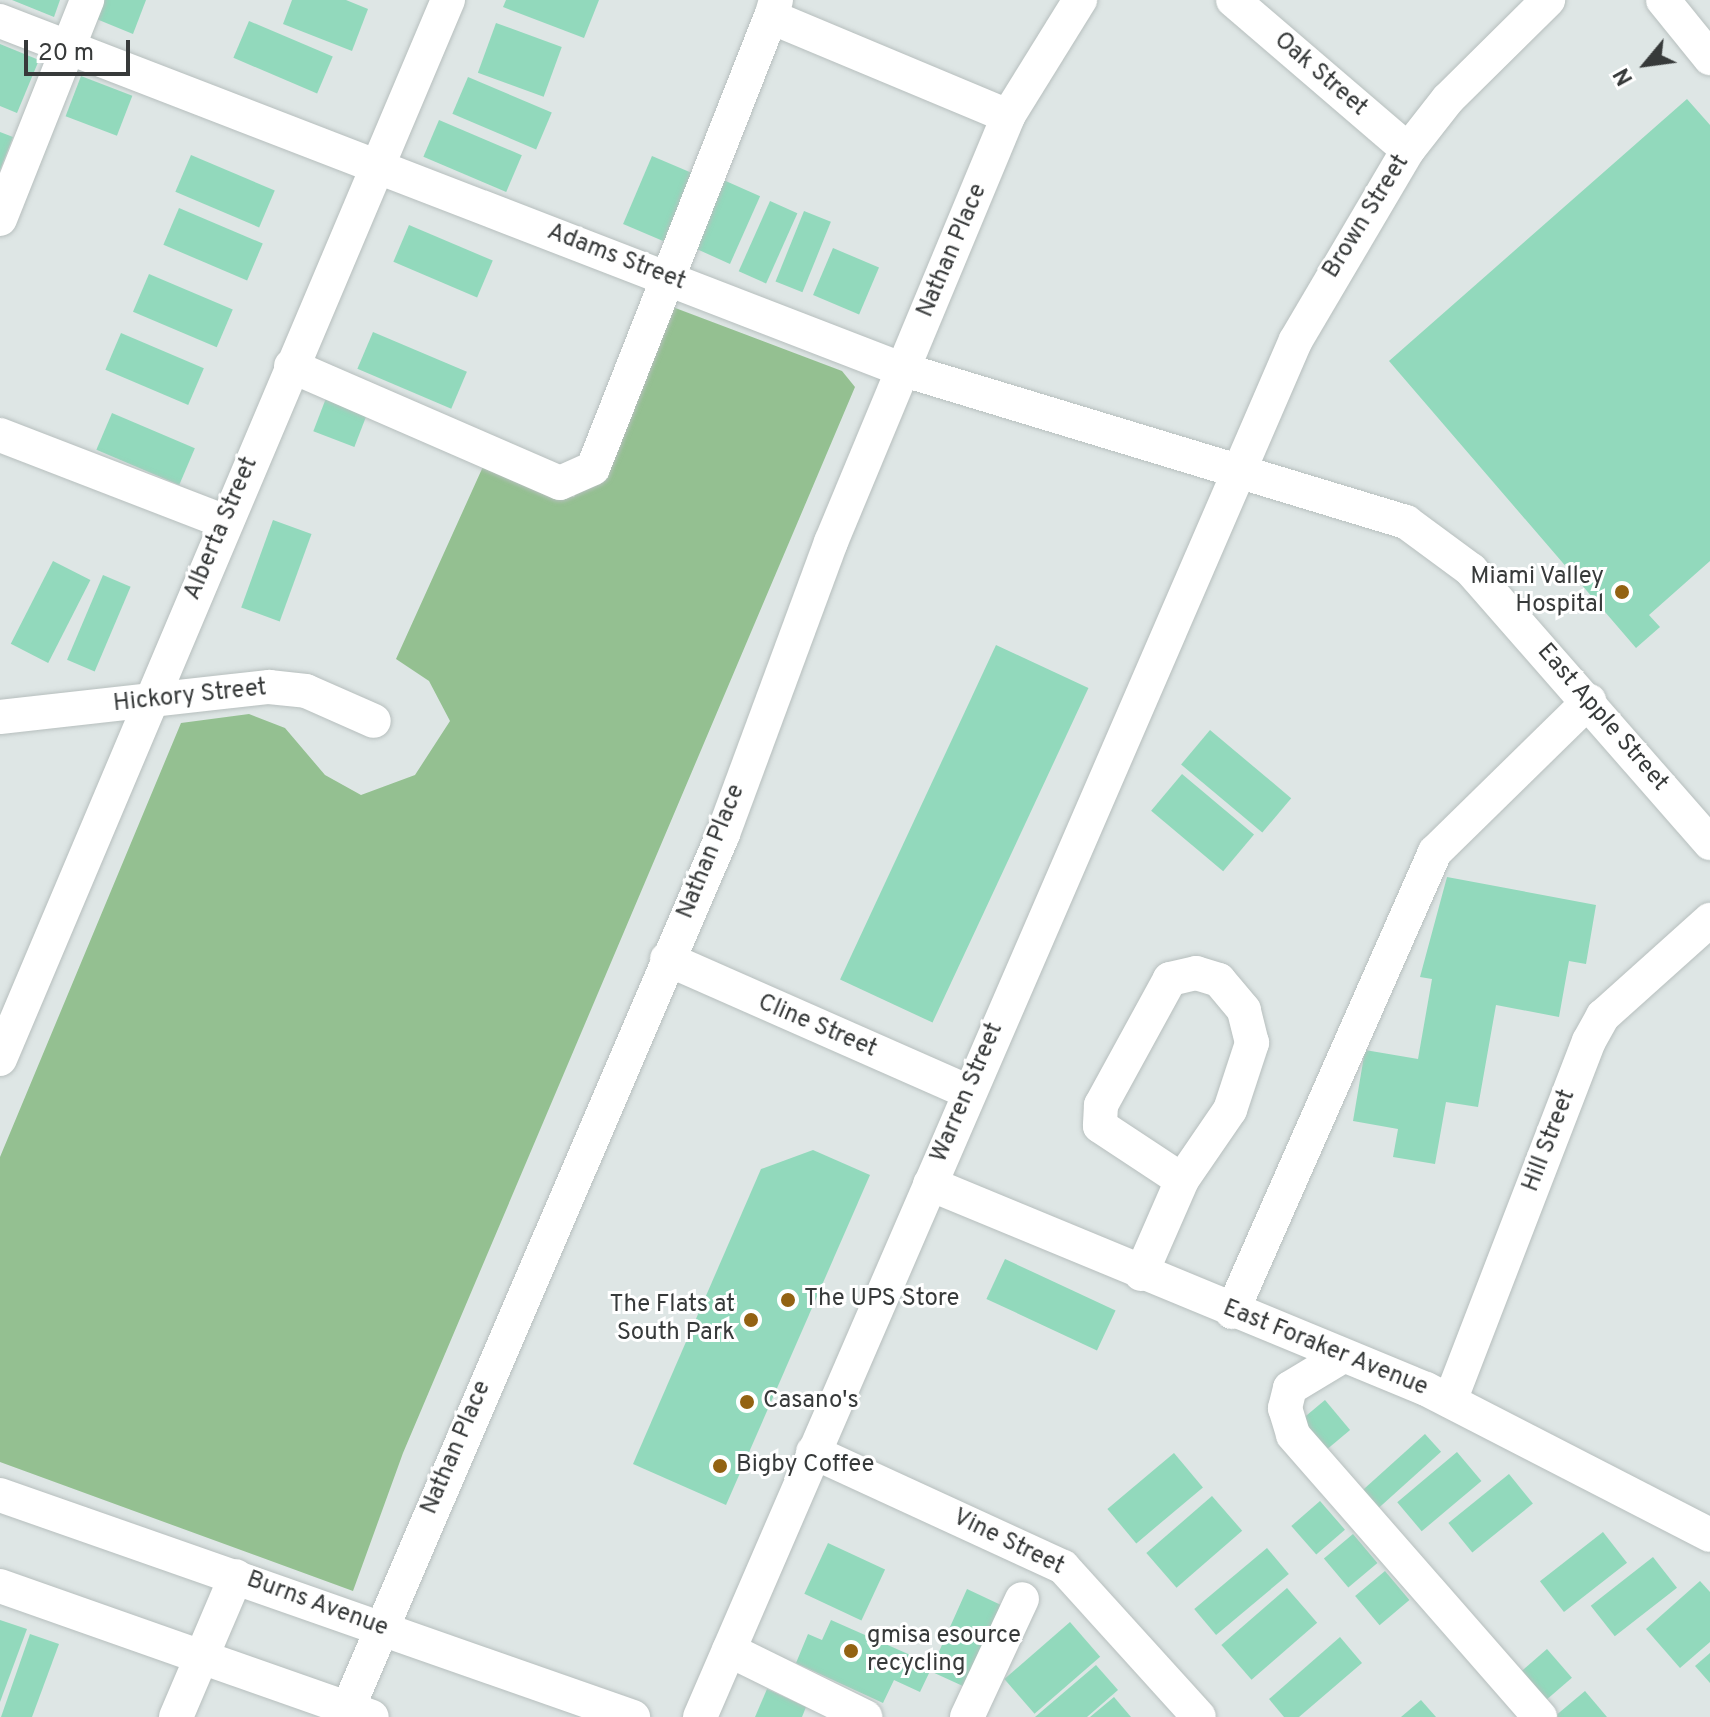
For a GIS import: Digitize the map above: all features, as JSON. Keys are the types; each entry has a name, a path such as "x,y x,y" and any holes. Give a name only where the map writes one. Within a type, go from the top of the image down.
{"street":[{"path":"0,219 87,0"},
{"name":"Alberta Street","path":"0,1059 448,0"},
{"name":"Nathan Place","path":"360,1713 380,1628 667,959 901,369 1008,116 1080,0"},
{"name":"Oak Street","path":"1233,0 1408,150"},
{"name":"Brown Street","path":"1240,471 1337,262 1408,150 1448,99 1548,0"},
{"path":"1663,0 1710,58"},
{"path":"291,366 560,483 593,468 774,8 1008,116"},
{"name":"Adams Street","path":"0,21 901,369 1240,471"},
{"path":"0,435 225,522"},
{"name":"East Apple Street","path":"1240,471 1406,522 1471,570 1589,701 1710,843"},
{"name":"Warren Street","path":"700,1717 968,1092 1240,471"},
{"name":"Hickory Street","path":"0,717 151,699 306,691 374,721"},
{"path":"1232,1312 1435,852 1589,701"},
{"name":"Hill Street","path":"1450,1401 1589,1041 1603,1016 1710,920"},
{"name":"Cline Street","path":"667,959 968,1092"},
{"path":"1141,1274 1182,1180 1230,1110 1252,1043 1244,1010 1219,980 1196,973 1170,979 1101,1105 1100,1126 1182,1180"},
{"name":"East Foraker Avenue","path":"930,1184 1450,1401 1710,1535"},
{"path":"1343,1356 1290,1388 1285,1408 1293,1435 1540,1717"},
{"name":"Vine Street","path":"813,1452 1063,1567 1199,1717"},
{"name":"Burns Avenue","path":"0,1495 633,1717"},
{"path":"176,1717 236,1576"},
{"path":"0,1586 360,1713"},
{"path":"967,1717 1022,1599"},
{"path":"729,1650 865,1717"}],"green space":[{"path":"670,306 842,371 855,387 403,1453 353,1591 0,1462 0,1157 181,723 249,714 285,728 325,775 361,795 415,775 450,721 429,681 396,659 486,460 574,497"}],"building":[{"path":"12,0 60,0 54,17"},
{"path":"101,0 146,0 133,34 94,18"},
{"path":"292,0 346,0 368,9 352,51 283,24"},
{"path":"506,0 599,0 584,38 503,7"},
{"path":"249,21 333,57 317,93 233,58"},
{"path":"496,23 562,47 544,97 478,73"},
{"path":"0,44 39,60 17,113 0,106"},
{"path":"81,76 132,96 117,136 66,116"},
{"path":"468,77 552,113 536,149 452,114"},
{"path":"1687,99 1710,125 1710,561 1649,615 1660,627 1636,648 1389,361"},
{"path":"439,120 522,155 506,192 423,157"},
{"path":"0,132 13,137 0,170"},
{"path":"191,155 275,191 259,227 175,192"},
{"path":"652,156 694,174 665,242 623,224"},
{"path":"719,178 760,196 730,264 689,246"},
{"path":"770,201 797,213 766,284 739,271"},
{"path":"179,208 263,244 247,280 163,245"},
{"path":"804,211 831,222 802,292 776,281"},
{"path":"409,225 493,261 477,297 393,262"},
{"path":"833,248 879,268 859,314 813,295"},
{"path":"149,274 233,310 217,347 133,312"},
{"path":"373,332 467,372 451,409 357,369"},
{"path":"121,333 204,368 188,405 105,370"},
{"path":"328,393 369,409 354,447 313,431"},
{"path":"112,413 195,448 179,485 96,450"},
{"path":"273,520 312,534 280,621 241,607"},
{"path":"53,561 90,580 48,663 11,644"},
{"path":"103,575 131,587 95,671 67,660"},
{"path":"996,645 1088,688 932,1023 840,979"},
{"path":"1210,730 1291,798 1262,833 1181,764"},
{"path":"1182,774 1254,834 1223,871 1151,811"},
{"path":"1447,877 1596,905 1586,964 1569,961 1559,1017 1496,1005 1478,1107 1446,1102 1435,1164 1393,1157 1398,1129 1353,1121 1365,1050 1418,1059 1432,979 1420,977"},
{"name":"The Flats at South Park","path":"813,1150 870,1175 726,1505 633,1464 761,1169"},
{"path":"1005,1259 1116,1311 1097,1350 986,1299"},
{"path":"1325,1400 1350,1430 1320,1455 1295,1425"},
{"path":"1425,1434 1441,1452 1379,1508 1363,1490"},
{"path":"1457,1452 1481,1481 1422,1531 1397,1502"},
{"path":"1174,1453 1203,1487 1136,1543 1107,1509"},
{"path":"1509,1474 1533,1504 1472,1553 1448,1523"},
{"path":"1212,1496 1242,1531 1177,1588 1146,1553"},
{"path":"1320,1501 1345,1530 1316,1555 1291,1526"},
{"path":"1603,1532 1627,1563 1564,1612 1540,1581"},
{"path":"1353,1534 1377,1563 1348,1588 1324,1558"},
{"path":"828,1543 885,1570 861,1620 804,1594"},
{"path":"1267,1548 1289,1574 1216,1635 1194,1609"},
{"path":"1653,1557 1677,1588 1615,1636 1591,1606"},
{"path":"1385,1571 1409,1600 1380,1625 1355,1596"},
{"path":"1700,1581 1710,1592 1710,1642 1680,1668 1646,1629"},
{"path":"1287,1588 1317,1623 1252,1680 1221,1645"},
{"name":"gmisa esource recycling","path":"967,1589 1001,1605 965,1687 930,1671 920,1692 894,1680 883,1703 796,1663 808,1634 822,1640 831,1620 933,1665"},
{"path":"0,1620 27,1629 0,1702"},
{"path":"1070,1622 1100,1657 1035,1714 1004,1679"},
{"path":"30,1634 59,1644 32,1717 1,1717"},
{"path":"1340,1637 1362,1663 1299,1717 1284,1717 1269,1699"},
{"path":"1547,1649 1572,1678 1543,1703 1518,1674"},
{"path":"1710,1653 1710,1683 1695,1666"},
{"path":"1096,1665 1118,1690 1087,1717 1035,1717"},
{"path":"767,1689 806,1707 802,1717 755,1717"},
{"path":"1585,1691 1607,1717 1554,1717"},
{"path":"1114,1697 1131,1717 1090,1717"},
{"path":"1421,1700 1436,1717 1401,1717"}],"place":[{"name":"Miami Valley Hospital","path":"1622,592"},
{"name":"The UPS Store","path":"788,1300"},
{"name":"The Flats at South Park","path":"751,1320"},
{"name":"Casano's","path":"747,1402"},
{"name":"Bigby Coffee","path":"720,1466"},
{"name":"gmisa esource recycling","path":"851,1651"}]}
